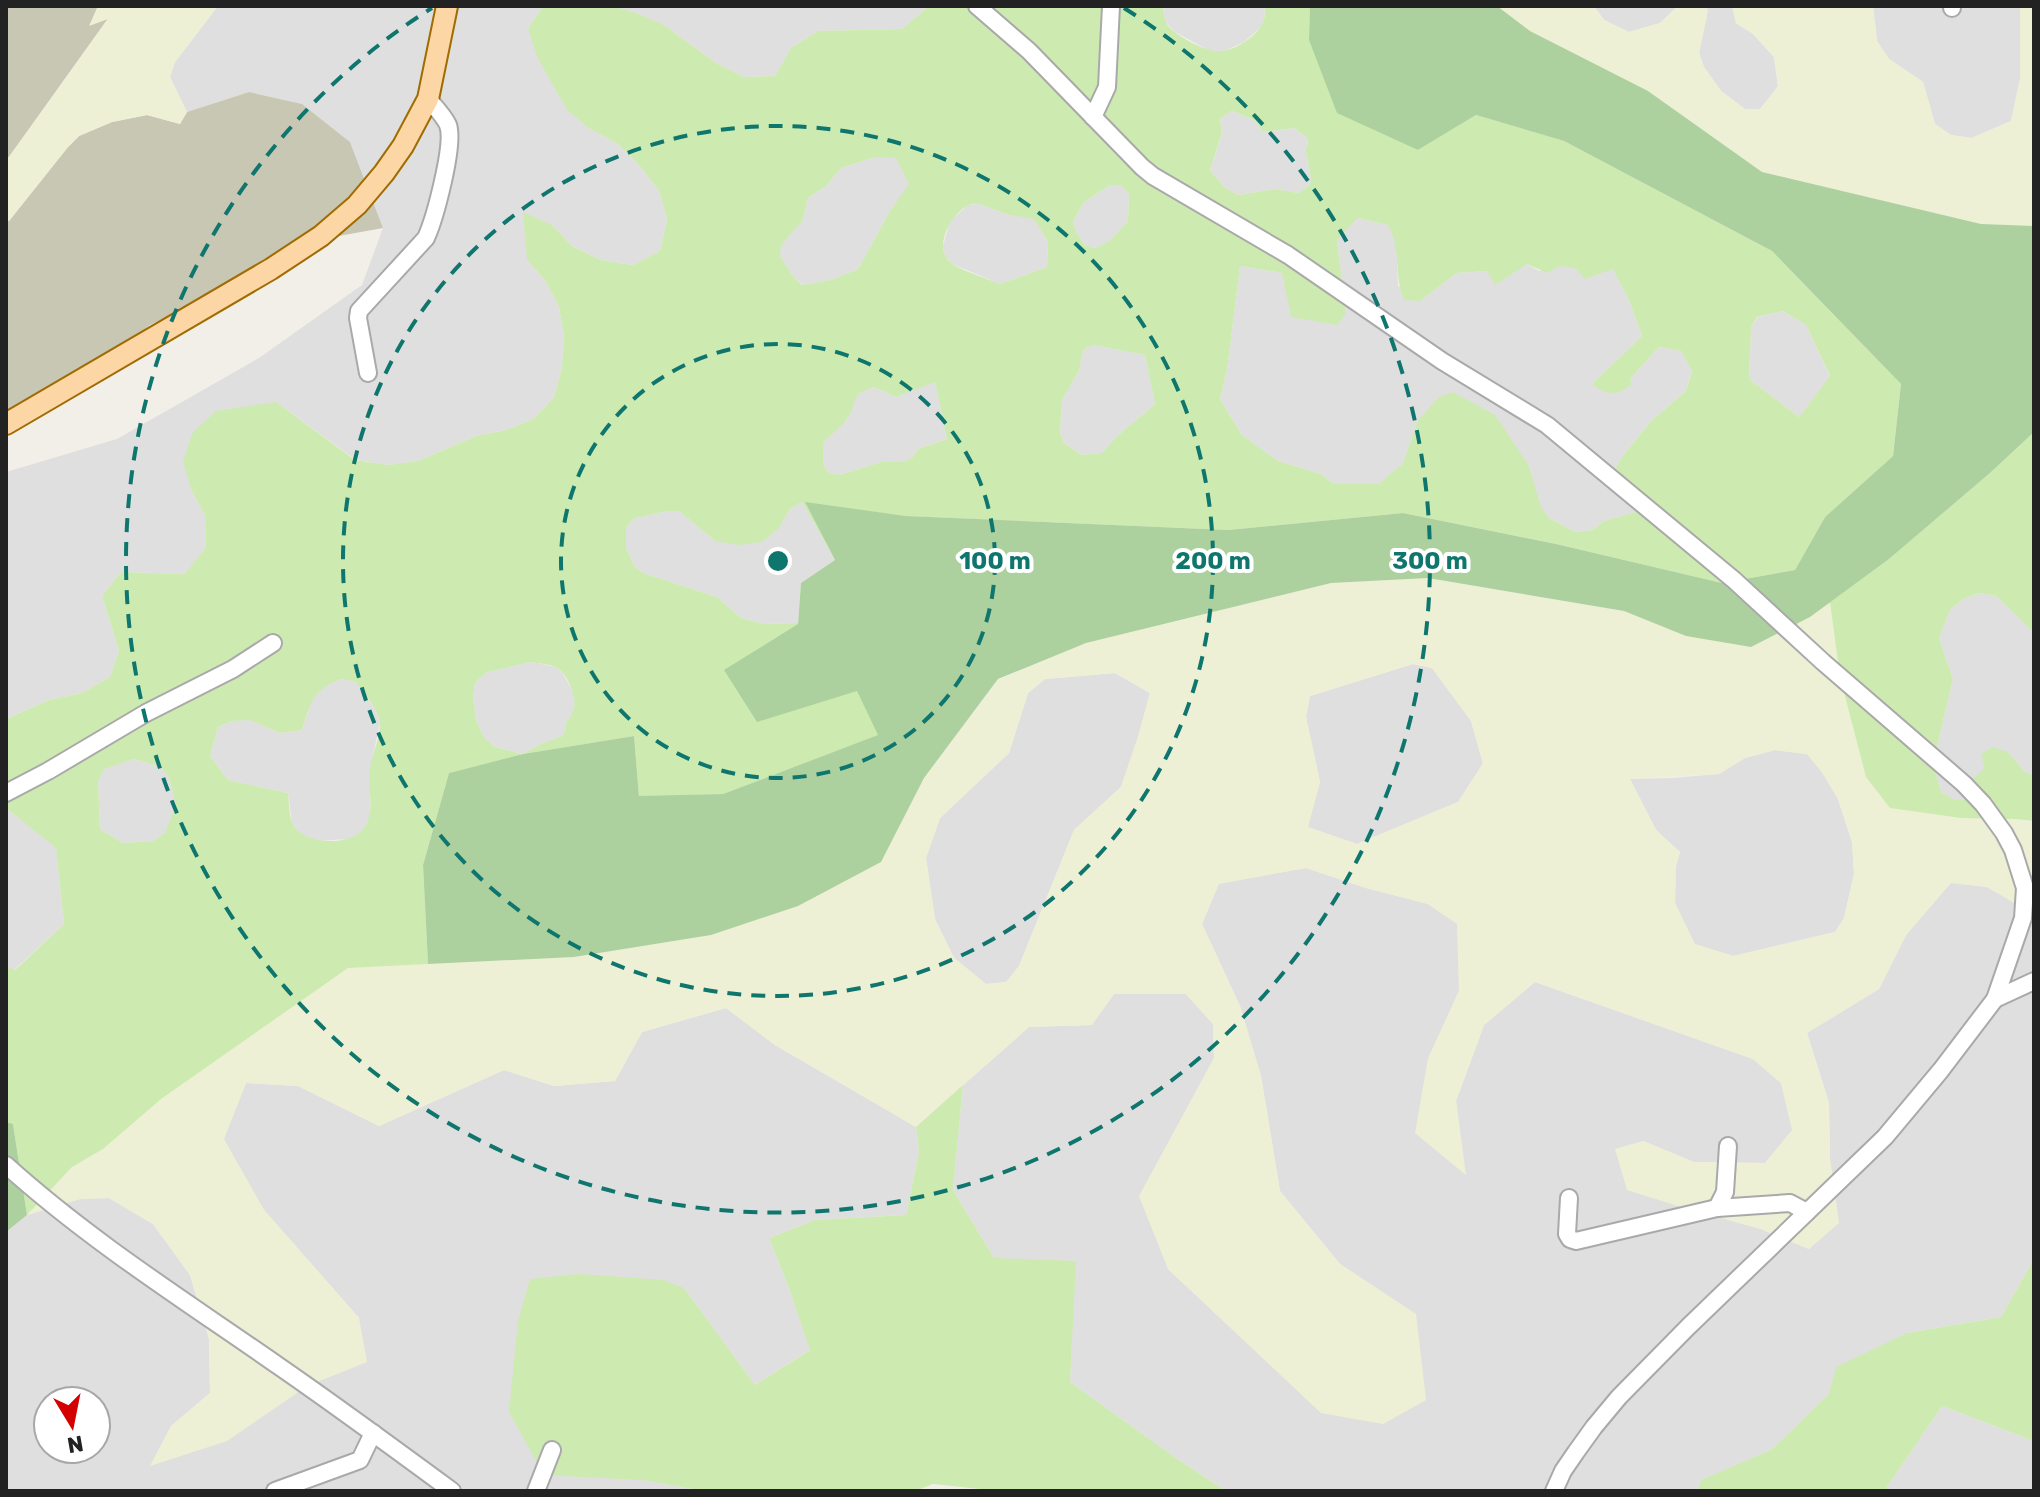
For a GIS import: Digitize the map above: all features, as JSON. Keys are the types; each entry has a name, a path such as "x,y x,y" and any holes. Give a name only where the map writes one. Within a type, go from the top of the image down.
{"main road":[{"path":"6,424 271,269 321,236 357,205 403,146 428,99 447,6"}],"street":[{"path":"977,6 1029,51 1153,176 1288,255 1442,361 1547,425 1734,580 1964,784 1983,804 2013,850 2025,888 2023,918 1995,999 1893,1129 1619,1397 1576,1452 1554,1491"},
{"path":"1093,117 1107,87 1111,6"},
{"path":"368,373 359,311 426,238 432,225 450,148 447,122 428,99"},
{"path":"6,793 146,713 233,669 273,643"},
{"path":"1995,999 2034,981"},
{"path":"1717,1208 1725,1192 1728,1146"},
{"path":"6,1165 49,1204 452,1491"},
{"path":"1569,1198 1567,1234 1576,1241 1717,1208 1790,1203 1807,1212"},
{"path":"275,1491 360,1460 373,1433"},
{"path":"536,1491 552,1450"}],"shaded area":[{"path":"6,6 98,6 90,25 109,17 6,161"},
{"path":"98,6 218,6 175,62 170,77 187,112 180,124 147,115 112,122 79,136 6,221 6,161 108,19 89,26"},
{"path":"218,6 543,6 528,28 590,129 618,144 659,191 667,219 660,251 633,265 601,260 572,246 552,225 527,260 545,280 559,307 564,337 562,367 554,397 534,419 506,430 476,436 418,461 388,465 356,460 276,402 191,489 205,516 206,547 186,574 121,572 102,596 119,651 110,677 82,693 49,700 6,719 6,472 117,439 259,358 362,285 383,228 350,142 302,104 249,92 187,112 170,77 175,62"},
{"path":"612,6 929,6 902,29 818,31 791,48 775,76 744,77 716,63 664,25"},
{"path":"1163,6 1265,6 1261,27 1244,42 1223,52 1208,50 1175,32 1165,21"},
{"path":"1497,6 1594,6 1604,20 1629,32 1660,23 1678,6 1705,6 1708,10 1699,53 1704,67 1721,91 1745,109 1760,109 1778,86 1774,57 1753,34 1736,23 1732,6 1873,6 1877,41 1889,59 1923,82 1935,124 1951,135 1971,138 2011,121 2020,79 2020,6 2034,6 2034,226 1981,224 1762,172 1648,91 1530,31"},
{"path":"1594,6 1678,6 1660,23 1629,32 1604,20"},
{"path":"1705,6 1732,6 1736,23 1753,34 1774,57 1778,87 1760,109 1745,109 1721,91 1704,67 1699,53 1708,10"},
{"path":"1873,6 2020,6 2020,79 2011,121 1972,138 1951,135 1935,124 1923,82 1889,59 1877,41"},
{"path":"249,92 302,104 350,142 383,228 311,241 261,281 150,325 67,387 6,417 6,221 79,136 112,122 147,115 180,124 187,112"},
{"path":"1232,111 1254,120 1263,132 1295,128 1307,138 1305,148 1310,185 1298,193 1275,189 1238,195 1224,187 1210,170 1222,134 1220,119"},
{"path":"875,157 896,157 910,185 890,211 858,269 831,280 804,285 795,279 780,256 780,245 803,220 808,198 826,186 841,168"},
{"path":"1110,185 1121,185 1129,194 1128,221 1109,241 1095,248 1085,245 1073,222 1083,203"},
{"path":"979,204 1009,215 1034,218 1048,242 1047,267 1000,284 952,264 945,256 943,246 950,221 968,205"},
{"path":"1358,218 1388,225 1396,238 1398,286 1420,301 1457,273 1527,264 1539,271 1560,266 1613,268 1642,336 1592,384 1630,379 1659,347 1681,351 1692,370 1686,391 1651,421 1617,467 1637,512 1604,521 1593,530 1575,532 1549,518 1540,507 1529,466 1418,420 1403,463 1380,484 1334,484 1321,474 1278,461 1242,435 1220,399 1227,370 1240,266 1282,273 1346,313 1337,240"},
{"path":"1783,311 1806,325 1830,377 1799,417 1749,379 1751,327 1758,317"},
{"path":"1093,345 1145,355 1155,404 1102,453 1082,455 1064,443 1060,433 1062,400 1079,371 1083,350"},
{"path":"935,381 947,439 918,449 912,458 903,462 881,462 839,475 829,473 823,464 823,441 848,418 855,398 864,390 874,387 896,397"},
{"path":"802,502 835,560 801,583 798,623 764,624 741,618 717,597 643,573 635,567 626,548 626,528 633,519 679,511 715,541 779,528 790,509"},
{"path":"1428,578 1624,611 1686,636 1810,617 1830,602 1840,677 1866,777 1890,808 2034,821 2034,914 1987,887 1951,883 1906,935 1879,989 1807,1033 1829,1103 1830,1158 1839,1223 1809,1249 1761,1229 1627,1190 1615,1149 1643,1141 1694,1162 1765,1163 1792,1130 1781,1083 1753,1059 1535,982 1484,1025 1456,1101 1466,1175 1415,1133 1428,1059 1459,991 1457,924 1428,904 1306,868 1219,884 1202,924 1240,1006 1261,1076 1280,1191 1340,1264 1416,1314 1426,1400 1383,1424 1321,1413 1168,1269 1139,1196 1214,1058 1213,1024 1186,994 1114,994 1092,1025 1029,1027 916,1127 775,1045 726,1008 642,1032 615,1081 554,1086 504,1070 379,1126 298,1086 246,1083 224,1139 264,1210 359,1318 367,1362 307,1386 227,1441 150,1466 171,1426 210,1393 209,1339 190,1275 153,1224 109,1198 80,1199 27,1215 72,1167 103,1149 161,1099 348,968 574,957 711,935 881,862 924,778 998,680 1086,643 1331,583","holes":["1413,664 1432,668 1471,721 1483,763 1458,802 1357,844 1308,827 1320,782 1306,717 1310,696","1115,673 1150,693 1121,787 1074,830 1019,966 1006,982 986,984 954,958 935,919 926,858 940,818 1009,753 1028,693 1045,679","1775,750 1807,754 1838,799 1852,842 1854,874 1844,918 1835,932 1733,956 1695,944 1675,903 1676,866 1680,852 1656,830 1630,779 1719,774 1745,758"]},
{"path":"1981,593 1996,596 2034,633 2034,775 2027,774 2008,752 1985,768 1969,800 1955,800 1941,792 1933,764 1953,679 1939,638 1950,610 1963,599"},
{"path":"532,662 556,667 562,672 574,693 573,716 566,722 562,736 523,754 495,747 484,737 477,723 473,698 475,683 487,672"},
{"path":"1413,664 1432,668 1471,721 1483,764 1458,802 1357,844 1307,827 1320,782 1306,717 1310,696"},
{"path":"1115,673 1150,693 1121,787 1074,830 1019,966 1007,982 986,984 954,958 935,919 926,858 940,818 1009,753 1028,693 1045,679"},
{"path":"341,679 356,682 375,709 380,723 370,769 370,817 362,832 349,839 317,841 301,835 292,823 288,793 228,780 210,756 218,727 232,721 250,719 280,733 302,730 313,697 325,685"},
{"path":"1775,750 1807,754 1822,772 1838,799 1852,842 1854,874 1844,918 1835,932 1733,956 1694,944 1675,903 1676,866 1680,852 1656,830 1630,779 1719,774 1745,758"},
{"path":"134,759 161,767 169,778 176,805 166,833 153,841 123,843 100,829 98,782 104,768"},
{"path":"6,808 56,847 64,924 14,970 6,967"},
{"path":"1306,868 1428,904 1458,924 1459,991 1428,1059 1465,1174 1456,1101 1484,1025 1535,982 1753,1059 1781,1083 1793,1130 1765,1163 1694,1162 1643,1141 1675,1205 1761,1229 1809,1249 1830,1158 1829,1103 1807,1033 1879,989 1906,935 1951,882 1987,887 2034,914 2034,1259 2001,1317 1907,1333 1829,1394 1771,1450 1702,1480 1698,1491 1226,1491 1070,1382 1072,1333 994,1258 953,1190 963,1085 1029,1027 1091,1025 1114,994 1186,994 1213,1024 1214,1058 1200,1087 1168,1269 1240,1336 1416,1315 1340,1264 1280,1191 1261,1076 1240,1006 1202,924 1219,883"},
{"path":"726,1008 775,1045 916,1127 919,1152 906,1215 815,1220 769,1238 811,1349 755,1385 684,1288 641,1480 704,1491 6,1491 6,1232 27,1215 80,1199 109,1198 153,1224 190,1275 209,1339 210,1393 171,1426 151,1465 359,1318 264,1210 223,1139 246,1083 298,1086 379,1126 504,1070 554,1086 615,1081 642,1032"},
{"path":"1942,1406 2034,1441 2034,1491 1889,1491 1887,1487"}],"green space":[{"path":"543,6 612,6 664,25 716,63 744,77 775,76 791,48 818,31 902,29 929,6 1163,6 1166,22 1177,34 1192,43 1222,51 1239,45 1255,34 1263,22 1265,6 1310,6 1309,40 1418,150 1476,115 1564,141 1772,251 1901,384 1893,456 1825,517 1795,570 1722,583 1556,544 1403,513 1228,530 905,516 806,503 835,560 802,502 790,509 779,528 762,542 739,545 715,541 679,511 633,519 626,528 626,548 635,567 643,573 717,597 741,618 764,624 798,623 858,691 879,735 723,794 639,797 634,736 523,754 449,773 423,865 428,964 348,968 161,1099 103,1149 72,1167 27,1215 13,1124 6,1122 6,967 15,970 64,924 56,848 6,808 6,719 49,700 82,693 110,677 119,651 102,596 121,572 185,574 206,547 205,516 191,489 183,461 193,432 216,411 276,402 355,460 388,465 418,461 476,436 506,430 534,419 554,397 562,367 564,337 559,307 545,280 527,260 523,212 552,225 572,246 601,260 633,265 660,251 667,219 659,191 639,165 618,144 590,129 567,110 537,57 528,28","holes":["1232,111 1254,120 1263,132 1295,128 1307,138 1305,148 1310,185 1298,193 1275,189 1238,195 1224,187 1210,170 1222,133 1220,119","875,157 896,158 909,184 890,211 858,269 831,280 803,285 795,279 780,256 781,245 803,220 808,198 826,186 841,168","1110,185 1121,185 1129,194 1128,221 1109,241 1095,248 1085,245 1073,222 1083,203","979,204 1009,215 1034,219 1048,242 1047,267 1000,284 952,264 944,253 944,238 955,216 968,205","1358,218 1388,225 1395,244 1404,300 1420,301 1457,273 1487,271 1495,285 1527,264 1547,273 1560,266 1575,268 1585,279 1613,269 1642,336 1592,384 1612,393 1626,388 1632,384 1630,379 1659,347 1681,351 1692,371 1686,391 1651,421 1616,467 1636,512 1604,521 1593,530 1575,532 1549,518 1541,507 1529,466 1495,415 1453,392 1439,397 1418,420 1403,463 1379,484 1334,484 1321,474 1278,461 1242,435 1220,399 1227,370 1240,266 1282,273 1291,317 1337,325 1346,313 1337,240","1783,311 1806,325 1830,376 1799,417 1749,379 1751,327 1757,317","1093,345 1145,355 1155,404 1102,453 1082,455 1064,443 1060,433 1062,400 1079,371 1083,350","935,382 947,439 918,449 912,458 903,462 881,462 839,475 829,473 823,464 823,442 847,419 857,396 874,387 896,397","532,662 560,670 574,696 573,712 562,736 523,754 495,747 484,737 477,723 473,698 475,683 487,672","341,679 356,682 375,709 380,725 370,768 368,821 358,834 338,841 316,840 298,831 291,817 288,793 228,780 210,756 218,727 232,721 250,720 280,733 302,730 318,693","134,759 161,767 169,778 176,805 165,833 153,841 123,843 100,829 98,782 104,769"]},
{"path":"1310,6 1497,6 1530,31 1648,91 1762,172 1981,224 2034,226 2034,432 1889,559 1810,617 1751,647 1686,636 1624,611 1428,578 1331,583 1086,643 998,679 924,778 881,862 798,906 711,935 574,957 428,964 423,865 449,773 523,754 634,736 639,796 723,794 878,735 857,691 757,722 724,670 798,624 801,583 835,560 805,502 906,516 1228,530 1403,513 1556,544 1722,583 1795,570 1825,517 1893,456 1901,384 1772,251 1564,141 1476,115 1418,150 1337,113 1309,40"},
{"path":"2034,432 2034,633 1996,596 1980,593 1963,599 1950,610 1939,638 1953,679 1933,764 1941,792 1955,800 1968,800 1974,778 1985,768 1981,754 1993,747 2008,752 2026,773 2034,775 2034,821 1961,818 1890,808 1866,777 1840,677 1830,602 1889,559"},
{"path":"963,1085 953,1190 994,1258 1076,1261 1070,1382 1226,1491 999,1491 933,1484 915,1491 704,1491 641,1480 544,1475 509,1412 518,1321 530,1279 579,1274 663,1280 684,1288 755,1385 810,1350 769,1238 815,1220 906,1215 919,1152 916,1127"},
{"path":"6,1122 13,1124 27,1215 6,1232"},
{"path":"2034,1259 2034,1441 1942,1406 1887,1487 1889,1491 1698,1491 1701,1480 1771,1450 1829,1394 1836,1367 1907,1333 2001,1317"}]}
